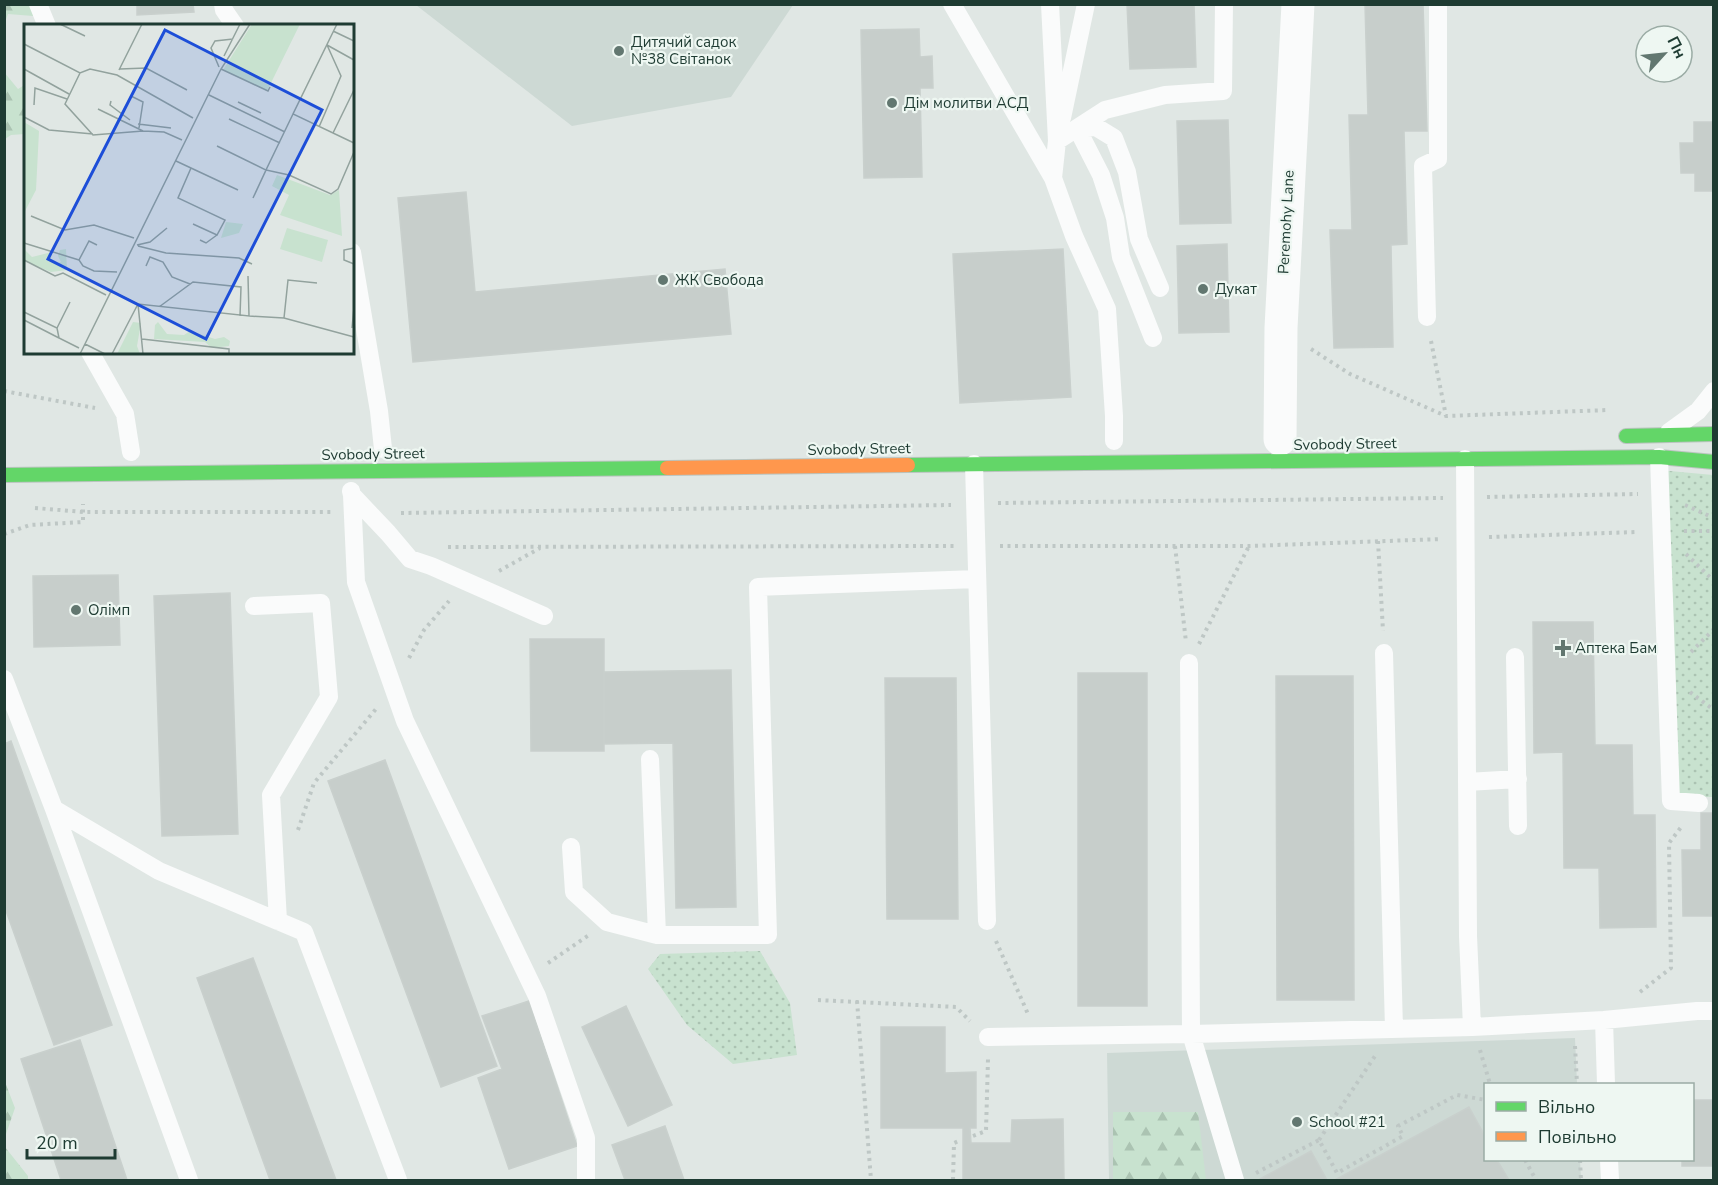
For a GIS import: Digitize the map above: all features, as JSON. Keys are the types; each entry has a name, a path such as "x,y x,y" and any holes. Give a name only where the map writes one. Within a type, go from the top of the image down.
{"main road":[{"path":"1617,436 1713,434"},
{"path":"1465,459 1470,448 1561,447 1566,442"},
{"name":"Svobody Street","path":"4,475 1659,457 1713,462"}],"street":[{"name":"Peremohy Lane","path":"1280,439 1281,328 1298,4"}],"lane":[{"path":"38,4 46,24"},
{"path":"223,4 224,10 234,24"},
{"path":"952,4 1053,178 1074,236 1107,309 1114,441"},
{"path":"1050,4 1058,141"},
{"path":"1053,178 1058,141 1086,4"},
{"path":"1058,141 1105,110 1165,94 1223,91 1224,4"},
{"path":"1427,317 1423,166 1438,159 1438,4"},
{"path":"1077,128 1095,126 1114,138 1127,172 1138,239 1160,288"},
{"path":"1077,128 1101,175 1115,218 1121,257 1153,338"},
{"path":"354,264 379,411 383,449"},
{"path":"91,354 125,414 131,452"},
{"path":"1664,435 1698,411 1713,391"},
{"path":"1659,457 1671,801 1699,803"},
{"path":"1465,459 1468,936 1472,1027"},
{"path":"974,464 987,921"},
{"path":"349,471 358,507 356,582 405,721 537,996 585,1138 586,1180"},
{"path":"358,507 410,559 544,616"},
{"path":"571,847 574,892 607,922 657,934 768,935 758,587 977,579"},
{"path":"254,606 321,603 329,697 271,795 278,921"},
{"path":"1384,653 1394,1029"},
{"path":"1515,657 1518,826"},
{"path":"1189,663 1191,1034 1235,1180"},
{"path":"4,679 54,809 189,1180"},
{"path":"650,759 657,934"},
{"path":"1467,782 1518,779"},
{"path":"54,809 159,871 303,932 398,1180"},
{"path":"988,1037 1472,1027 1713,1011"},
{"path":"1604,1020 1606,1083"},
{"path":"1609,1161 1610,1180"}],"path":[{"path":"1427,317 1446,416"},
{"path":"1281,328 1350,375 1446,416 1610,410"},
{"path":"4,391 125,414"},
{"path":"27,508 83,512 358,507 1245,501 1660,494 1713,518"},
{"path":"1378,541 1384,653"},
{"path":"447,547 976,546"},
{"path":"1009,546 1249,546 1189,663"},
{"path":"1175,546 1189,663"},
{"path":"295,840 314,783 392,689 424,630 447,602 542,547"},
{"path":"1604,1020 1671,968 1669,843 1699,803"},
{"path":"987,921 1038,1037"},
{"path":"528,977 607,922"},
{"path":"818,1000 956,1007 988,1037 986,1131 973,1136"},
{"path":"857,1001 871,1180"},
{"path":"1573,1021 1577,1083"},
{"path":"1472,1027 1490,1083"},
{"path":"1253,1174 1319,1140 1394,1029"},
{"path":"1319,1140 1337,1173 1403,1136 1398,1126 1457,1095 1484,1100"},
{"path":"953,1180 954,1143 961,1140"},
{"path":"1526,1161 1536,1180"},
{"path":"1580,1161 1581,1180"}],"shaded area":[{"name":"Дитячий садок №38 Світанок","path":"416,5 793,5 731,97 572,126"},
{"name":"School #21","path":"1575,1038 1577,1083 1484,1083 1484,1161 1580,1161 1581,1180 1109,1180 1107,1053"}],"green space":[{"path":"5,5 51,5 33,16 8,14 5,22"},
{"path":"4,72 18,89 24,85 24,134 11,135 5,139"},
{"path":"1659,470 1713,475 1713,797 1663,797"},
{"path":"760,951 790,1003 797,1055 733,1064 687,1025 648,969 660,954"},
{"path":"5,1082 15,1108 4,1137"},
{"path":"1113,1112 1198,1112 1206,1180 1113,1180"},
{"path":"5,1147 28,1176 28,1180 5,1180"}],"building":[{"path":"137,4 193,4 194,12 137,15"},
{"path":"1127,4 1194,4 1196,67 1130,69"},
{"path":"1365,4 1423,4 1427,131 1404,131 1407,244 1391,245 1393,347 1334,348 1330,230 1352,230 1349,115 1368,115"},
{"path":"919,29 920,57 932,56 933,88 920,88 922,177 864,178 861,30"},
{"path":"1228,120 1231,223 1180,224 1177,121"},
{"path":"1694,122 1714,122 1714,191 1695,191 1695,173 1681,173 1680,143 1694,143"},
{"name":"ЖК Свобода","path":"466,192 475,292 725,269 731,334 413,362 398,198"},
{"path":"1227,244 1229,332 1179,333 1177,246"},
{"path":"1063,249 1071,397 960,403 953,254"},
{"name":"Олімп","path":"118,575 120,645 34,647 33,576"},
{"path":"230,593 238,834 162,836 154,596"},
{"path":"1533,622 1593,622 1595,745 1632,745 1633,815 1655,815 1656,927 1600,928 1599,868 1564,868 1563,752 1534,753"},
{"path":"530,639 604,639 604,751 531,751"},
{"path":"731,670 736,907 676,908 673,743 604,744 604,672"},
{"path":"1078,673 1147,673 1147,1006 1078,1006"},
{"path":"1276,676 1353,676 1354,1000 1277,1000"},
{"path":"885,678 956,678 958,919 887,919"},
{"path":"11,741 112,1025 54,1045 4,905 4,744"},
{"path":"385,760 497,1066 441,1087 328,781"},
{"path":"1701,813 1714,813 1714,916 1683,916 1682,850 1701,850"},
{"path":"253,958 336,1180 270,1180 197,978"},
{"path":"529,1001 577,1146 509,1169 478,1078 502,1069 482,1016"},
{"path":"626,1006 672,1105 628,1126 582,1027"},
{"path":"881,1027 945,1027 945,1073 976,1072 976,1128 970,1128 971,1143 1011,1143 1012,1120 1063,1119 1064,1180 963,1180 963,1128 881,1128"},
{"path":"80,1040 127,1180 61,1180 21,1059"},
{"path":"1694,1100 1714,1100 1714,1166 1682,1166 1682,1161 1694,1161"},
{"path":"1469,1107 1484,1134 1484,1161 1498,1161 1509,1180 1335,1180"},
{"path":"665,1126 684,1180 625,1180 612,1145"},
{"path":"1311,1151 1327,1180 1260,1180 1260,1179"}],"traffic: fast":[{"path":"1626,436 1714,434"},
{"path":"908,465 1659,457 1714,462"},
{"path":"4,475 667,468"}],"traffic: slow":[{"path":"667,468 908,465"}],"place":[{"name":"Дитячий садок №38 Світанок","path":"619,51"},
{"name":"Дім молитви АСД","path":"892,103"},
{"name":"ЖК Свобода","path":"663,280"},
{"name":"Дукат","path":"1203,289"},
{"name":"Олімп","path":"76,610"},
{"name":"Аптека Бам","path":"1563,648"},
{"name":"School #21","path":"1297,1122"}]}
